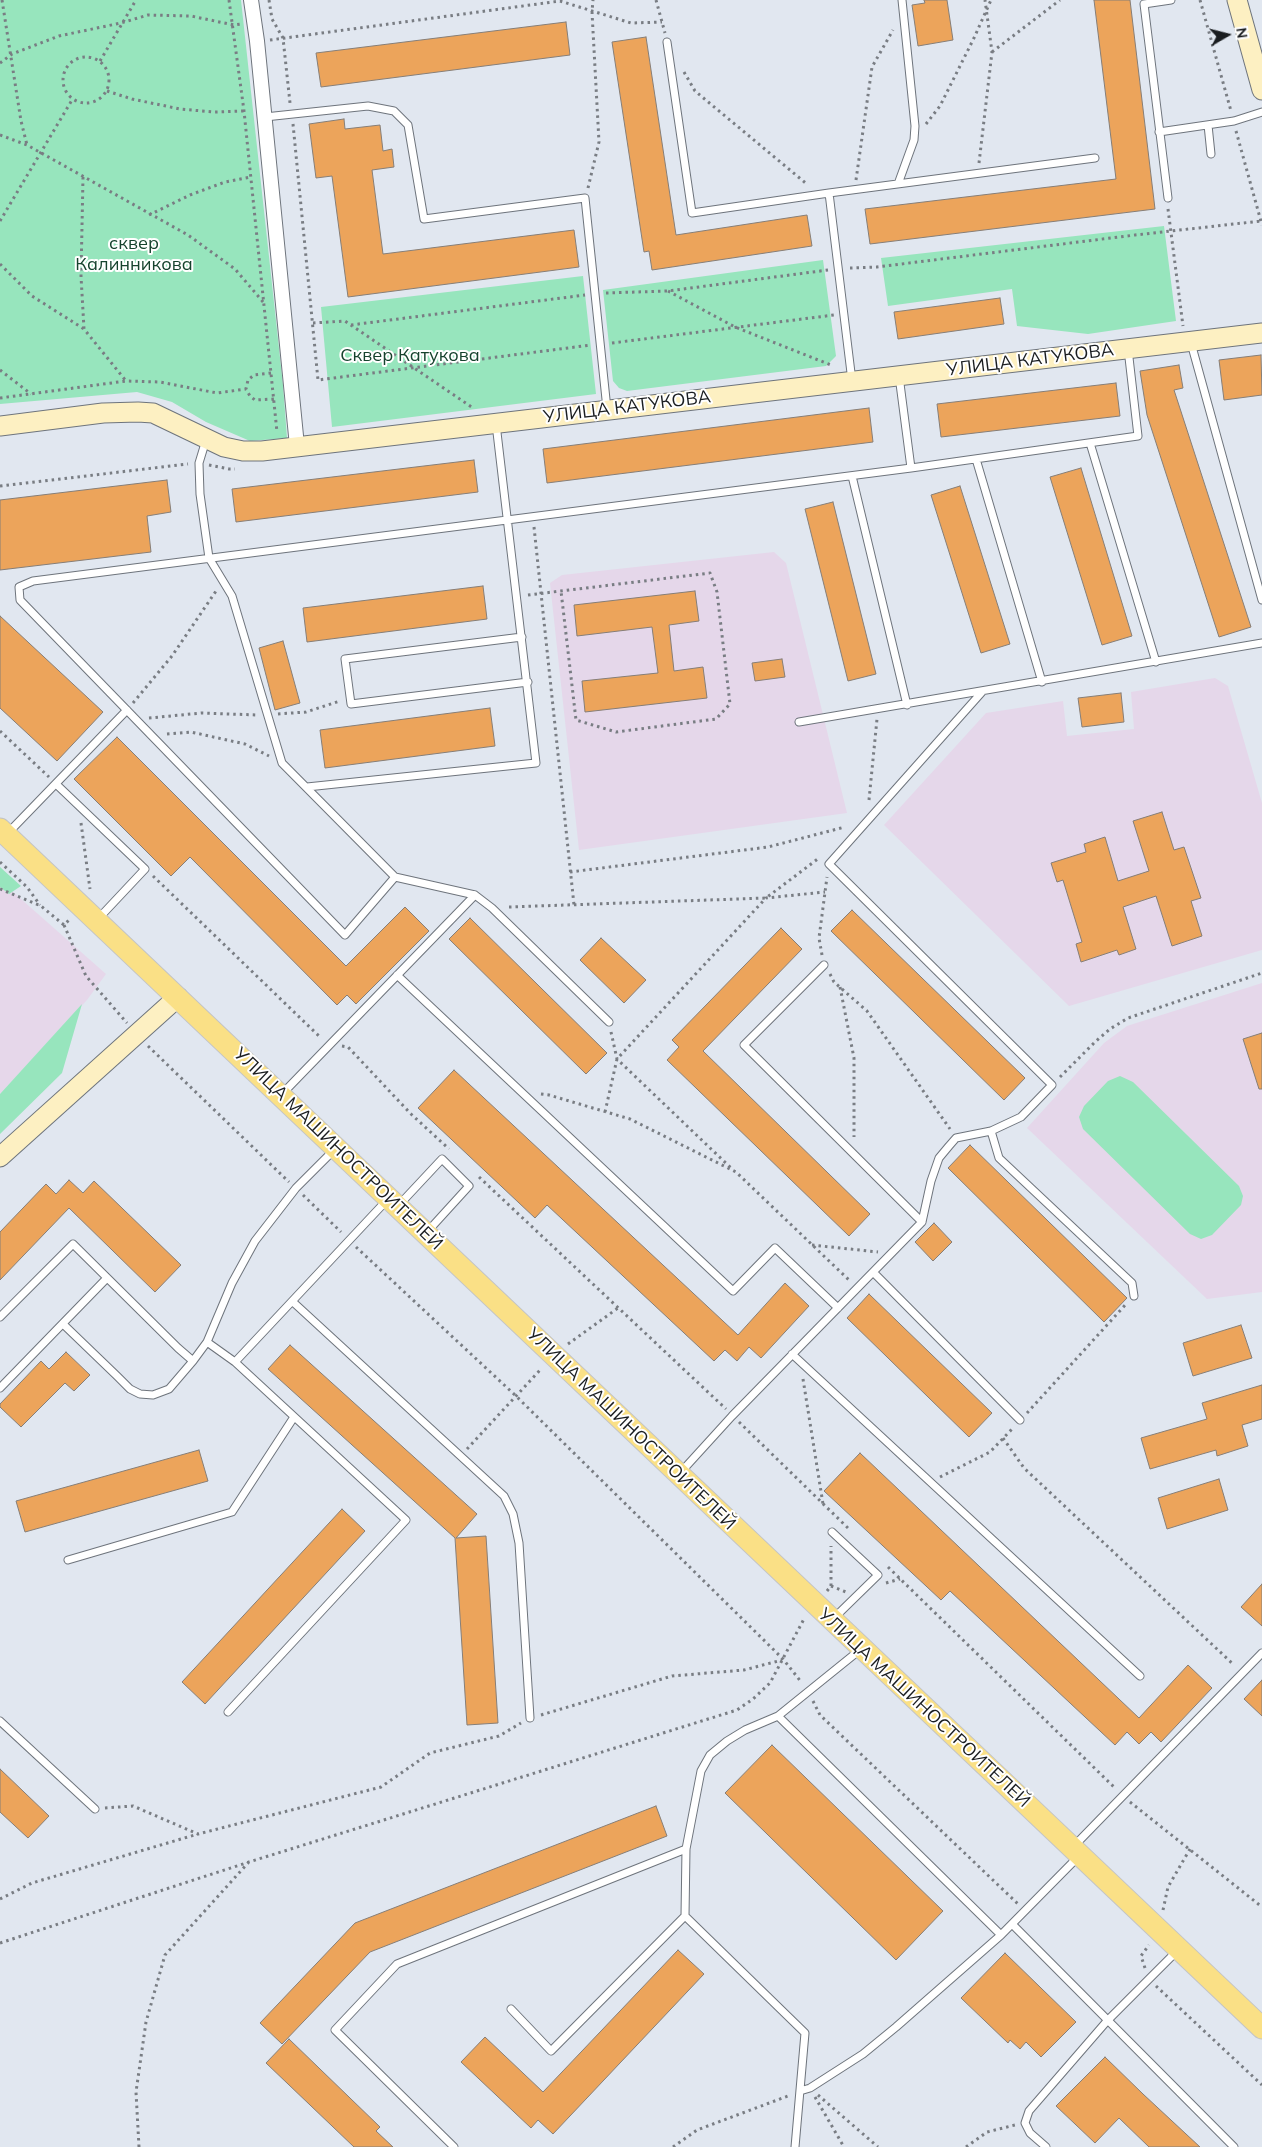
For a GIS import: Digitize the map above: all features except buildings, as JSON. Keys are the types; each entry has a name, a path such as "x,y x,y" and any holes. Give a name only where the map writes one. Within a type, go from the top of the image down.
{"main road":[{"name":"УЛИЦА МАШИНОСТРОИТЕЛЕЙ","path":"3,832 1262,2028"}],"street":[{"path":"251,0 265,117 297,446"},
{"path":"1238,0 1257,53 1262,90"},
{"name":"УЛИЦА КАТУКОВА","path":"0,426 103,413 153,413 224,447 243,451 278,449 1262,333"},
{"path":"0,1157 178,997"}],"lane":[{"path":"898,184 914,140 915,126 902,0"},
{"path":"1168,198 1144,4 1171,0"},
{"path":"667,42 692,213 819,194 1095,158"},
{"path":"265,117 368,106 394,111 408,125 424,219 585,198 607,410"},
{"path":"1160,132 1234,121 1262,112"},
{"path":"1208,125 1211,154"},
{"path":"829,193 852,381"},
{"path":"1188,342 1262,600"},
{"path":"395,877 345,935 20,600 19,587 33,581 852,476 1138,436 1128,349"},
{"path":"899,376 911,468"},
{"path":"307,787 536,763 508,520 492,424"},
{"path":"206,440 199,463 200,494 209,558 232,596 282,763 395,877 475,895 492,908 609,1022"},
{"path":"1090,443 1156,662"},
{"path":"976,459 1042,682"},
{"path":"852,476 907,705"},
{"path":"522,637 345,659 350,697 351,704 528,682"},
{"path":"799,722 1262,643"},
{"path":"679,1474 732,1416 922,1222 931,1181 939,1158 956,1138 991,1131 1021,1117 1052,1084 829,864 982,692"},
{"path":"3,832 56,784 126,710"},
{"path":"56,784 145,869 97,920"},
{"path":"280,1095 475,895"},
{"path":"824,965 744,1045 922,1222"},
{"path":"397,975 733,1291 774,1248 838,1308"},
{"path":"991,1131 999,1158 1132,1283 1134,1296"},
{"path":"63,1324 130,1389 140,1394 153,1396 169,1389 207,1342 232,1283 255,1241 296,1188 336,1148"},
{"path":"235,1362 350,1241 442,1160 469,1186 426,1233"},
{"path":"0,1316 72,1244 193,1360"},
{"path":"873,1272 1020,1420"},
{"path":"0,1388 107,1278"},
{"path":"292,1302 504,1496 513,1514 519,1543 530,1718"},
{"path":"207,1342 235,1362 406,1520 228,1712"},
{"path":"792,1354 1140,1676"},
{"path":"68,1560 232,1512 294,1417"},
{"path":"831,1620 878,1574 832,1532"},
{"path":"511,2009 551,2051 685,1916 686,1849 701,1771 710,1755 727,1741 745,1730 778,1716 861,1649"},
{"path":"800,2091 810,2088 863,2054 1001,1935 1123,1796 1262,1653"},
{"path":"778,1716 1001,1935"},
{"path":"0,1721 95,1809"},
{"path":"454,2147 335,2030 397,1964 686,1849"},
{"path":"685,1916 805,2032 795,2147"},
{"path":"1012,1924 1234,2147"},
{"path":"1046,2147 1030,2133 1025,2123 1029,2111 1107,2021 1178,1949"}],"path":[{"path":"2,0 12,54 21,121 28,146"},
{"path":"100,61 136,0"},
{"path":"229,0 234,25 244,110 265,304 278,449"},
{"path":"268,0 272,19 283,38 318,380 836,315"},
{"path":"585,198 599,142 592,12 593,0"},
{"path":"656,0 667,42"},
{"path":"977,174 992,52 985,0"},
{"path":"914,140 940,106 991,0"},
{"path":"992,52 1060,0"},
{"path":"257,42 560,1 631,23 662,22"},
{"path":"854,190 860,163 872,67 903,12"},
{"path":"0,63 12,54 59,36 121,23 148,15 191,16 234,25 272,19"},
{"path":"83,56 100,61 110,77 107,91 106,94 90,104 72,100 62,84 67,66 83,56"},
{"path":"107,91 132,99 180,109 214,112 244,110"},
{"path":"695,91 819,194"},
{"path":"0,221 72,100"},
{"path":"1,136 28,146 188,235 235,269 265,304"},
{"path":"83,177 81,276 84,329"},
{"path":"149,215 190,195 225,182 251,178"},
{"path":"1168,198 1180,314 1188,342"},
{"path":"838,268 877,268 1261,221"},
{"path":"0,264 32,296 84,329 126,382"},
{"path":"668,291 735,327 831,365"},
{"path":"313,323 345,321 476,410 492,424"},
{"path":"0,370 31,394"},
{"path":"271,373 254,375 248,380 246,389 255,400 274,399"},
{"path":"0,398 126,382 160,382 217,393 246,389"},
{"path":"533,517 574,905"},
{"path":"517,596 710,573 717,592 730,704 716,719 616,732 576,720 560,591"},
{"path":"126,710 172,656 223,580"},
{"path":"136,719 202,713 268,715 306,712 350,697"},
{"path":"570,872 768,847 867,821 878,710"},
{"path":"0,731 56,784"},
{"path":"152,736 191,732 245,744 282,763"},
{"path":"78,804 91,894"},
{"path":"616,1059 766,898 820,856"},
{"path":"0,862 27,887 41,906"},
{"path":"829,864 819,938 824,965 840,987 866,1011 956,1138"},
{"path":"145,869 330,1044 348,1047 412,1114 454,1154"},
{"path":"492,908 766,898 825,892"},
{"path":"64,925 86,976 137,1034 350,1241 516,1396 783,1659 808,1691 820,1714 1024,1911"},
{"path":"1052,1084 1100,1038 1128,1018 1262,973"},
{"path":"840,987 854,1058 854,1154"},
{"path":"605,1112 616,1059 609,1022"},
{"path":"616,1059 858,1288"},
{"path":"523,1094 549,1095 630,1119 736,1172"},
{"path":"475,1174 732,1416 852,1533"},
{"path":"812,1245 892,1253"},
{"path":"931,1482 990,1452 1134,1296"},
{"path":"460,1456 554,1355 618,1308"},
{"path":"802,1364 803,1384 823,1504"},
{"path":"1003,1438 1024,1468 1243,1673"},
{"path":"0,1943 249,1862 737,1710 753,1699 770,1683 802,1621 831,1586 832,1513"},
{"path":"886,1566 1123,1796 1262,1907"},
{"path":"0,1899 32,1883 198,1834 381,1787 430,1753 499,1736 530,1718 672,1676 744,1670 783,1659"},
{"path":"95,1809 133,1806 198,1834"},
{"path":"139,2147 137,2083 146,2022 165,1955 249,1862"},
{"path":"810,2088 844,2147"},
{"path":"810,2088 878,2147"},
{"path":"673,2147 697,2130 800,2091"},
{"path":"966,2147 987,2132 1025,2123"}],"shaded area":[{"path":"774,552 786,563 847,813 579,850 550,583 562,575"},
{"path":"1215,678 1228,686 1262,803 1262,950 1069,1006 884,825 986,713 1063,701 1067,736 1134,729 1131,692"},
{"path":"4,884 106,974 87,1000 0,1094 0,888"},
{"path":"1262,983 1262,1292 1207,1299 1027,1128 1104,1043 1127,1026"}],"green space":[{"name":"сквер Калинникова","path":"0,0 241,0 283,385 287,438 250,441 206,422 172,402 137,392 0,404"},
{"path":"1164,226 1176,321 1088,334 1017,326 1012,289 888,306 881,258"},
{"path":"823,260 836,356 826,366 627,391 619,388 613,381 603,290"},
{"name":"Сквер Катукова","path":"583,276 596,394 332,427 321,307"},
{"path":"0,867 21,886 9,894 0,887"},
{"path":"82,1004 62,1073 0,1134 0,1094"},
{"path":"1120,1076 1133,1082 1239,1186 1243,1196 1241,1205 1212,1235 1201,1239 1190,1234 1083,1129 1079,1117 1084,1106 1108,1081"}]}
